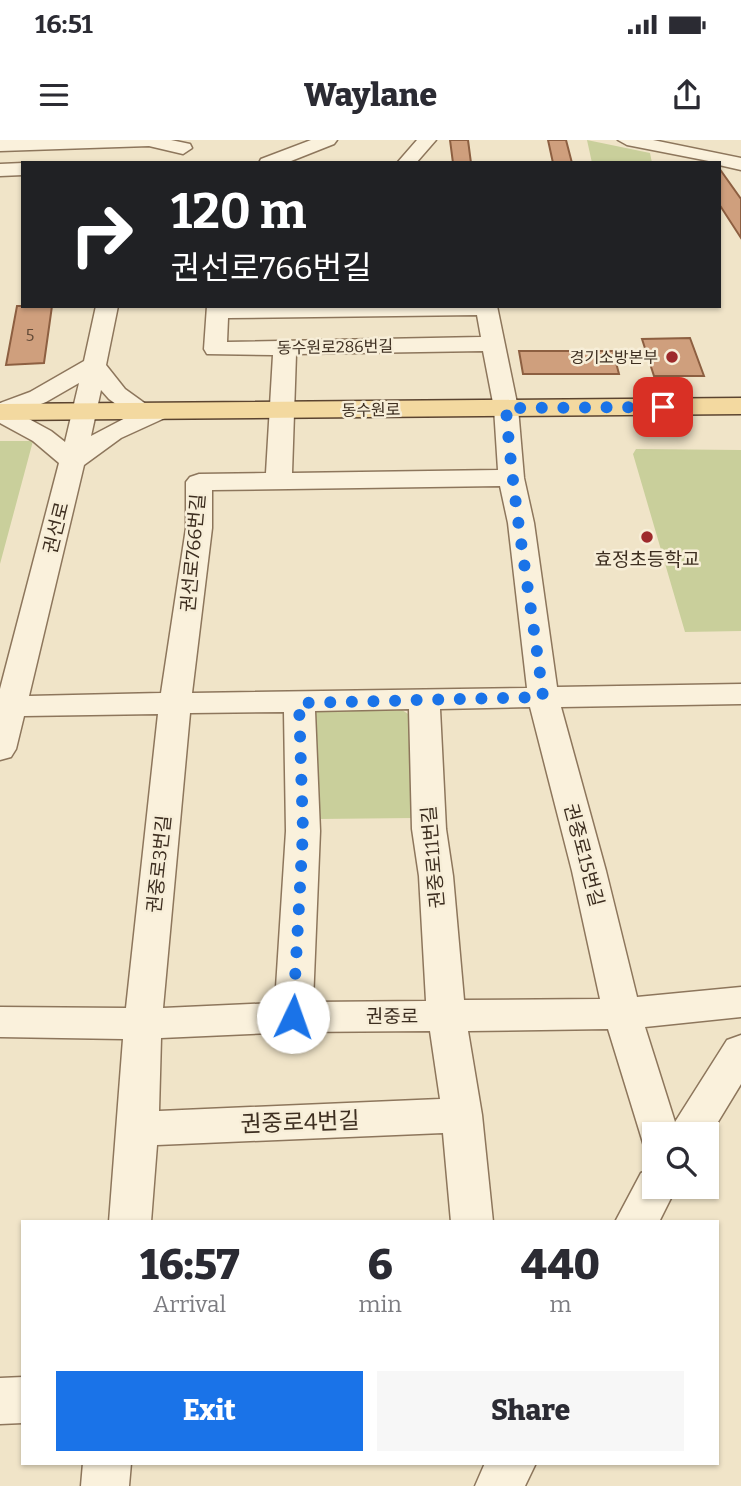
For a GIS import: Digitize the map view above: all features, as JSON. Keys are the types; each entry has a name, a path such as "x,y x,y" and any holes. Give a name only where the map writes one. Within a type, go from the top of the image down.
{"main road":[{"name":"동수원로","path":"0,412 741,406"}],"street":[{"path":"153,159 203,140"},
{"path":"273,161 328,140"},
{"path":"408,161 427,140"},
{"path":"627,140 741,163"},
{"path":"0,145 149,141 183,148"},
{"path":"0,170 21,169"},
{"name":"권선로","path":"0,749 85,412 107,308"},
{"name":"동수원로286번길","path":"352,308 218,309 215,349 493,344"},
{"name":"동수원로286번길","path":"486,308 506,408 511,478"},
{"path":"285,348 279,481 511,478"},
{"path":"0,412 38,397 94,365 117,394 150,412"},
{"path":"0,412 42,436 73,461 112,433 150,412"},
{"name":"권중로15번길","path":"511,478 521,523 543,697 589,871 622,1014 654,1122"},
{"name":"권선로766번길","path":"175,703 199,528 199,482 279,481"},
{"path":"11,706 741,694"},
{"name":"권중로11번길","path":"424,699 429,829 436,876 446,1015 462,1115 472,1220"},
{"name":"권중로3번길","path":"143,1024 175,703"},
{"path":"293,1017 303,831 299,703"},
{"name":"권중로","path":"0,1022 143,1024 293,1017 622,1014 741,1002"},
{"path":"130,1220 143,1024"},
{"path":"697,1122 741,1051"},
{"name":"권중로4번길","path":"138,1129 462,1115"},
{"path":"637,1220 649,1199"},
{"path":"0,1401 21,1400"},
{"path":"104,1486 107,1465"}],"green space":[{"path":"587,140 650,153 652,161 592,161"},
{"path":"0,441 33,441 0,564"},
{"path":"636,449 741,450 741,631 685,632 633,454"},
{"path":"402,710 416,719 413,818 319,819 313,712"}],"building":[{"path":"450,140 468,140 471,161 453,161"},
{"path":"548,140 566,140 571,161 553,161"},
{"path":"721,171 741,199 741,238 721,207"},
{"path":"17,306 52,308 44,363 6,365"},
{"name":"경기소방본부","path":"690,338 704,376 654,376 642,339"},
{"path":"519,351 613,351 619,374 523,374"}],"place":[{"name":"경기소방본부","path":"672,357"},
{"name":"효정초등학교","path":"647,537"}],"route":[{"path":"293,1017 303,831 299,703 543,697 521,523 511,478 506,408 663,407"}]}
